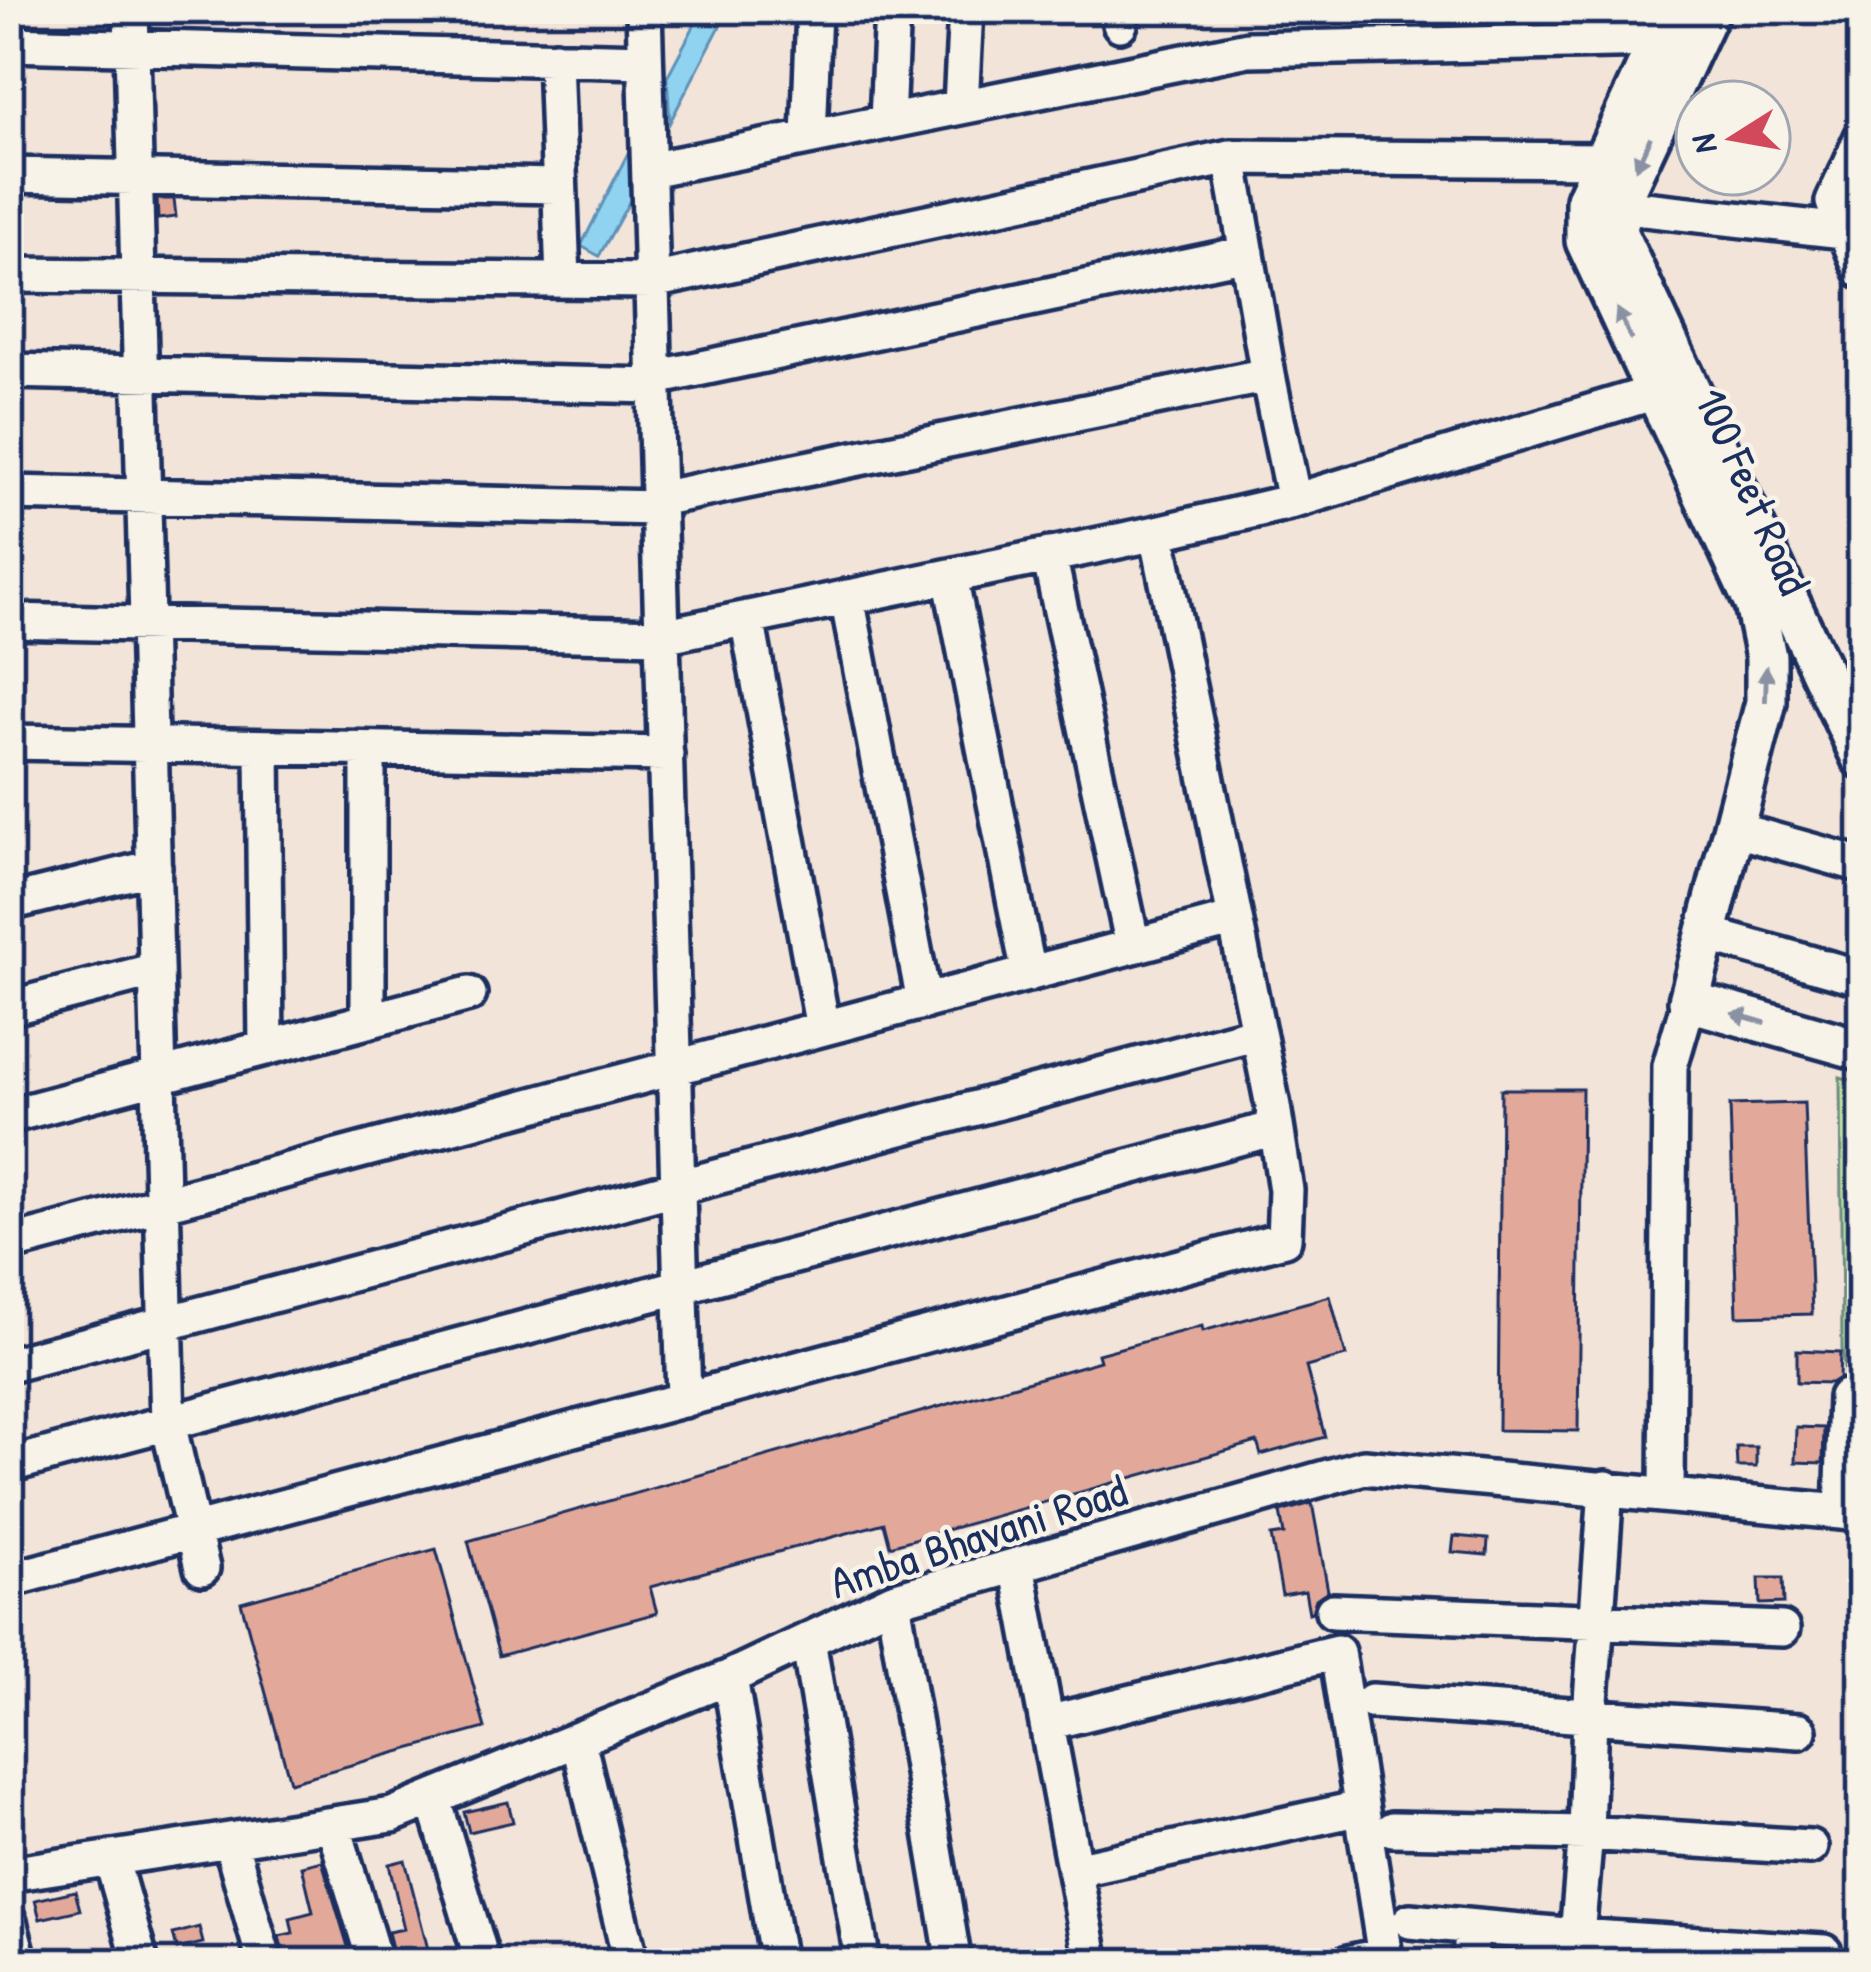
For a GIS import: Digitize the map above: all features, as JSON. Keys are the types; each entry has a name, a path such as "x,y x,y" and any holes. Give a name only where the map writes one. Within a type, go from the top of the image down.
{"main road":[{"path":"1618,206 1709,9"},
{"name":"100 Feet Road","path":"1666,24 1586,199 1586,241 1755,604 1766,656 1766,702 1689,1001"},
{"name":"100 Feet Road","path":"1618,206 1618,234 1862,758"},
{"path":"1689,1001 1862,1051"}],"street":[{"path":"131,9 168,1424 202,1568"},
{"path":"644,9 684,1400"},
{"path":"809,136 814,9"},
{"path":"887,121 892,9"},
{"path":"961,106 966,9"},
{"path":"649,170 1247,49 1666,24"},
{"path":"9,44 645,61"},
{"path":"555,58 563,280"},
{"path":"1862,137 1833,202 1853,232 1862,271"},
{"path":"9,275 652,281 1230,158 1604,160"},
{"path":"1230,158 1294,501"},
{"path":"9,175 560,186"},
{"path":"1618,206 1853,232"},
{"path":"9,371 655,382 1247,253"},
{"path":"9,493 658,504 1268,375"},
{"path":"9,621 662,636 1294,501 1656,392"},
{"path":"9,1580 1284,1239 1286,1190 1276,1129 1156,533"},
{"path":"1049,555 1133,946"},
{"path":"950,576 1029,974"},
{"path":"847,597 924,1001"},
{"path":"747,618 823,1028"},
{"path":"9,742 666,754"},
{"path":"263,747 266,1048"},
{"path":"368,749 368,1021"},
{"path":"1733,829 1862,866"},
{"path":"9,903 154,867"},
{"path":"9,1244 1235,919"},
{"path":"1706,934 1862,978"},
{"path":"9,1008 156,970"},
{"path":"9,1116 469,994"},
{"path":"1667,1494 1670,1066 1689,1001"},
{"path":"9,1365 1258,1033"},
{"path":"9,1466 1276,1129"},
{"path":"1846,1397 1852,1513"},
{"name":"Amba Bhavani Road","path":"9,1874 392,1815 730,1677 893,1600 1364,1467 1852,1513"},
{"path":"1577,1936 1606,1488"},
{"path":"1017,1565 1092,1963"},
{"path":"893,1600 954,1963"},
{"path":"1333,1611 1782,1629"},
{"path":"808,1640 862,1963"},
{"path":"1047,1723 1337,1652 1385,1959 1348,1963"},
{"path":"730,1677 778,1963"},
{"path":"1372,1701 1799,1731"},
{"path":"578,1740 631,1963"},
{"path":"434,1800 483,1963"},
{"path":"1075,1870 1361,1808"},
{"path":"333,1824 375,1963"},
{"path":"1392,1829 1586,1833 1810,1847"},
{"path":"230,1840 265,1963"},
{"path":"111,1858 141,1963"},
{"path":"1409,1921 1824,1952"},
{"path":"9,1922 20,1963"},
{"path":"1470,1963 1472,1928"}],"green space":[{"path":"1840,1077 1862,1083 1862,1483 1856,1482 1842,1348"}],"water":[{"path":"703,9 729,9 670,122 667,77"},
{"path":"633,143 637,188 599,256 581,246"}],"building":[{"path":"157,199 174,199 176,217 158,219"},
{"path":"1501,1089 1582,1089 1578,1431 1498,1430"},
{"path":"1804,1103 1812,1314 1737,1316 1730,1105"},
{"path":"1330,1296 1346,1356 1306,1367 1325,1437 1261,1455 1257,1442 890,1546 884,1523 650,1587 657,1613 499,1656 468,1541 1100,1361 1098,1354"},
{"path":"1797,1350 1840,1352 1839,1378 1831,1383 1797,1382"},
{"path":"1796,1427 1824,1428 1823,1463 1795,1462"},
{"path":"1736,1447 1756,1447 1756,1467 1737,1467"},
{"path":"1312,1503 1328,1591 1316,1599 1309,1613 1305,1591 1282,1595 1271,1536 1284,1534 1280,1512"},
{"path":"1454,1536 1488,1539 1487,1555 1452,1552"},
{"path":"436,1549 485,1728 290,1782 241,1602"},
{"path":"1759,1578 1783,1578 1784,1603 1760,1604"},
{"path":"508,1802 513,1822 469,1832 464,1812"},
{"path":"405,1860 429,1953 395,1960 388,1932 404,1929 389,1864"},
{"path":"322,1861 353,1963 325,1963 321,1952 285,1960 279,1936 293,1933 290,1918 313,1912 302,1866"},
{"path":"75,1891 80,1910 40,1919 35,1900"},
{"path":"199,1927 203,1943 177,1949 173,1934"}]}
